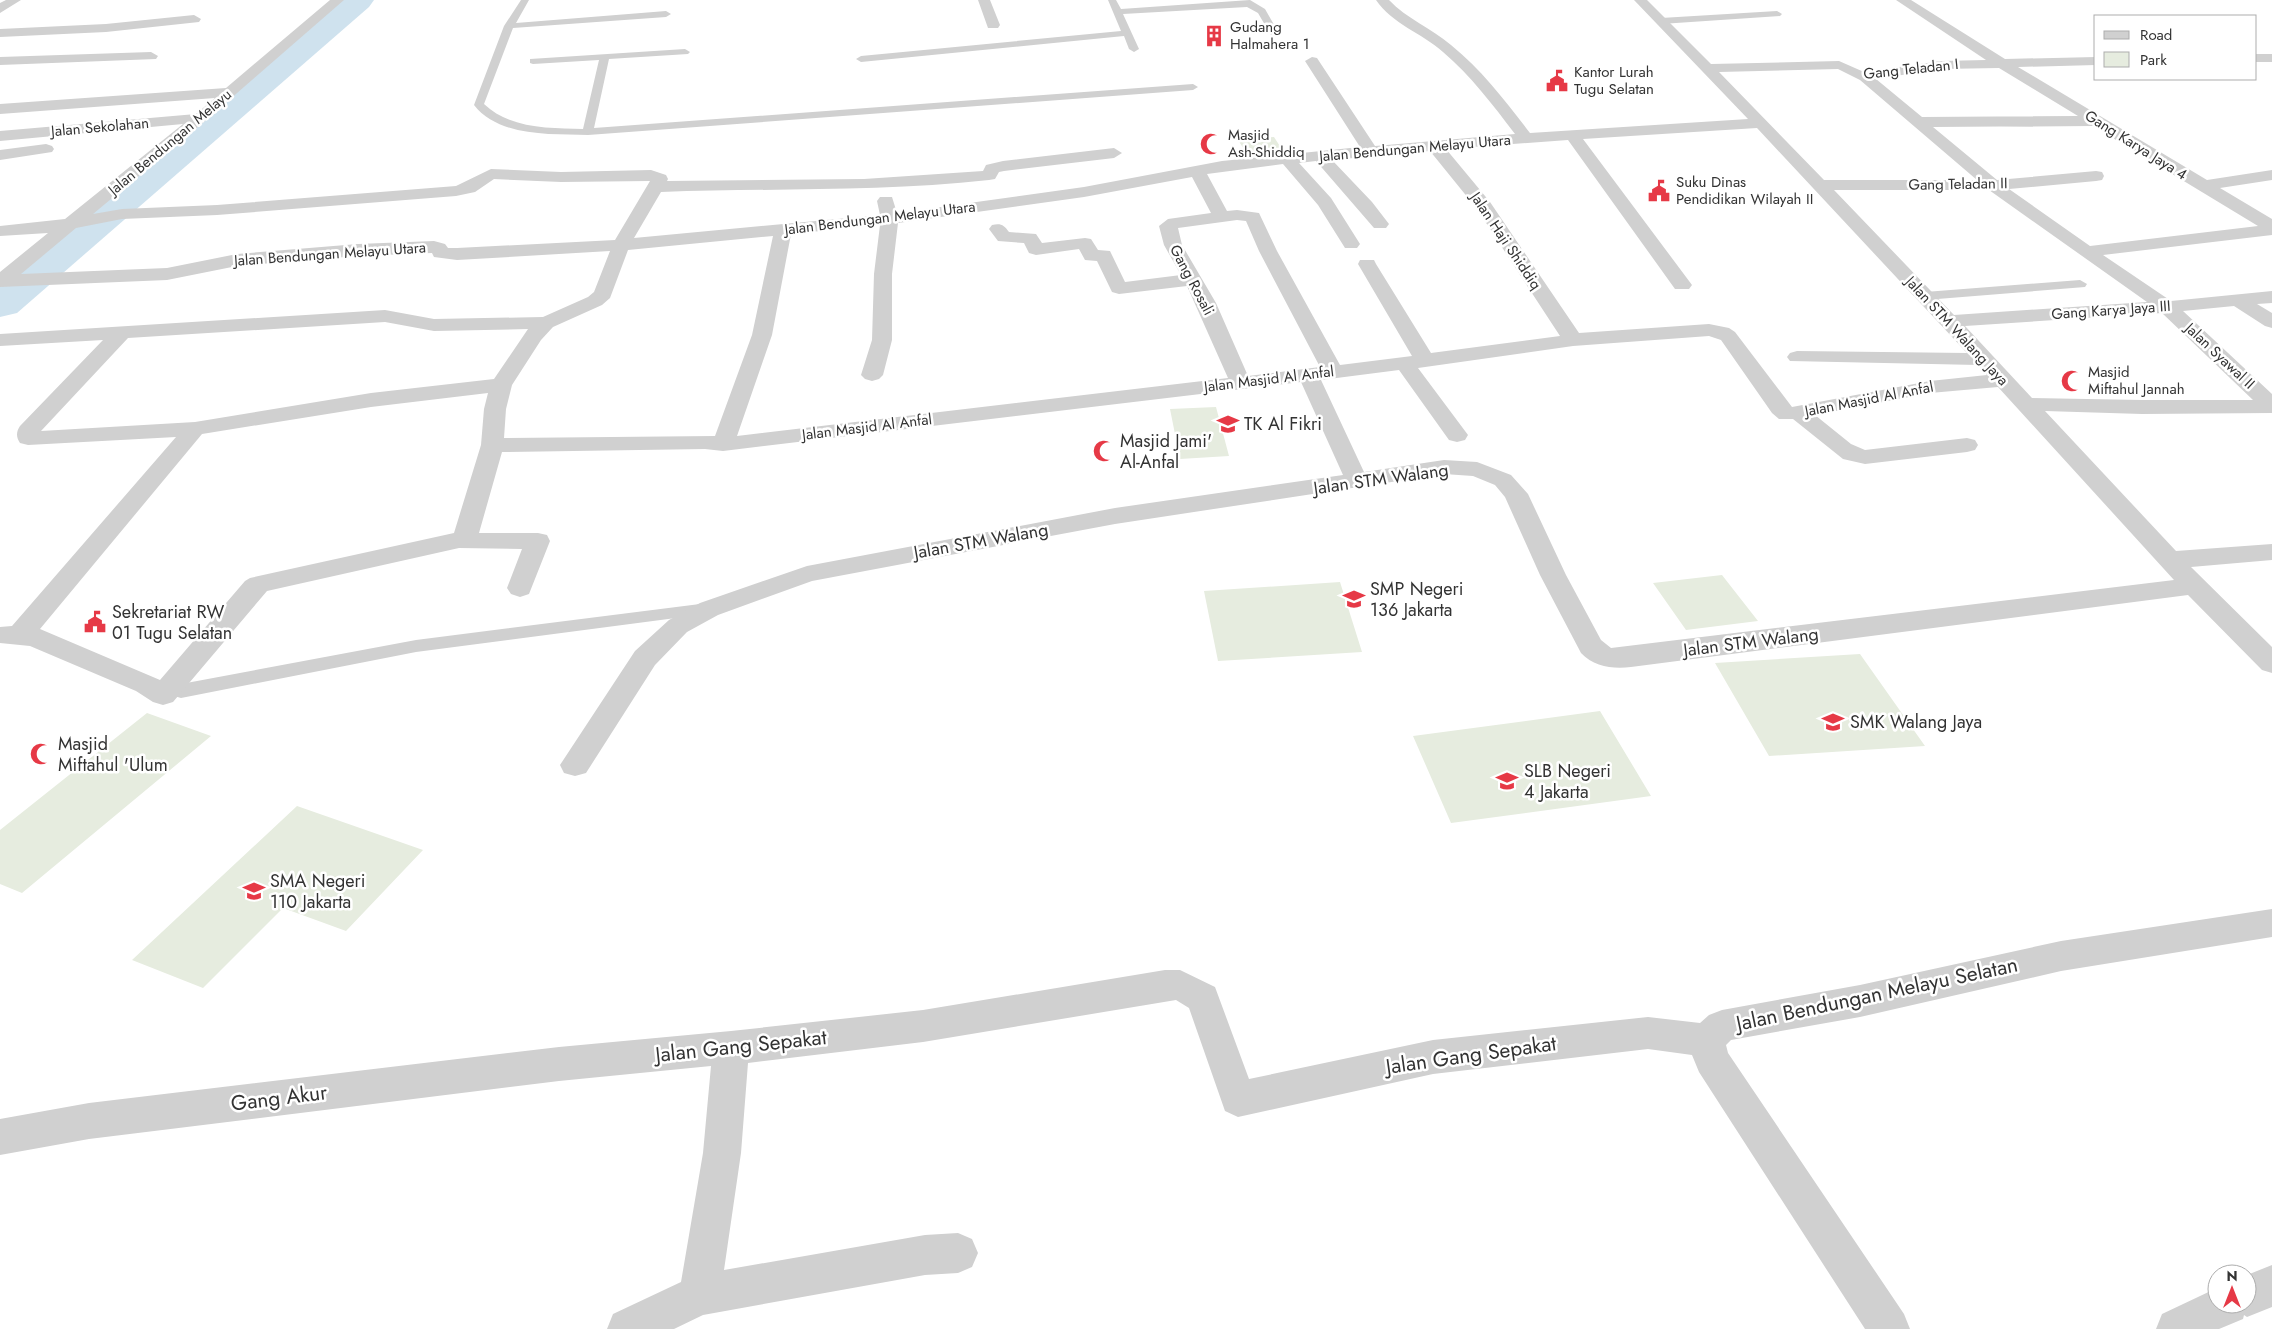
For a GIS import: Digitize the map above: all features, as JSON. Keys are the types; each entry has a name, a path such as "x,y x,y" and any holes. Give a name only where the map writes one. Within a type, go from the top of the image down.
{"street":[{"path":"0,9 15,0"},
{"name":"Jalan Bendungan Melayu","path":"4,280 77,222 338,0"},
{"path":"984,0 993,25"},
{"path":"1382,0 1389,9 1444,46 1471,69 1526,138"},
{"name":"Jalan STM Walang Jaya","path":"1640,0 1761,123 1949,321 2194,586 2272,663"},
{"name":"Gang Karya Jaya 4","path":"1902,0 2272,228"},
{"path":"0,33 120,27 194,19"},
{"path":"0,61 151,56"},
{"path":"2257,58 2272,58"},
{"name":"Gang Teladan I","path":"1705,68 1839,65 1845,66 1855,74 1864,76 1941,65 2094,60"},
{"path":"1312,61 1370,151"},
{"name":"Jalan Syawal II","path":"1864,76 1993,185 2167,307 2272,406"},
{"path":"0,109 230,92"},
{"name":"Jalan Sekolahan","path":"0,136 200,118"},
{"path":"1919,122 2099,121"},
{"name":"Jalan Bendungan Melayu Utara","path":"4,280 174,274 227,261 358,250 434,247 439,248 441,253 457,254 621,245 890,219 1084,192 1197,171 1287,159 1526,138 1761,123"},
{"path":"1572,135 1682,285"},
{"path":"146,142 174,140"},
{"name":"Jalan Haji Shiddiq","path":"1434,145 1484,206 1572,340"},
{"path":"0,155 58,148"},
{"path":"656,187 714,184 882,184 989,174 992,168 1003,166 1114,152"},
{"path":"1320,156 1347,188 1360,198 1380,224"},
{"path":"1287,159 1325,202 1351,244"},
{"path":"1197,171 1222,217 1238,215 1254,217 1268,251 1333,372"},
{"path":"0,231 77,222 122,214 217,210 456,191 469,188 491,174 554,177 651,175 660,179 621,245 600,298 546,323 533,336 501,386 495,409 492,445 468,536 462,541"},
{"path":"2203,186 2272,175"},
{"name":"Gang Teladan II","path":"1820,185 1993,185 2096,176"},
{"path":"872,375 882,340 883,274 890,219 882,184"},
{"name":"Gang Rosali","path":"1222,217 1174,223 1168,226 1172,245 1206,303 1241,382"},
{"path":"2086,252 2272,228"},
{"path":"998,229 1004,237 1030,238 1036,249 1085,243 1092,256 1103,255 1119,288 1192,280"},
{"path":"723,444 762,335 784,230"},
{"path":"1368,264 1414,360 1457,435"},
{"name":"Gang Karya Jaya III","path":"1949,321 2167,307 2272,297"},
{"path":"2237,300 2272,322"},
{"path":"0,340 385,316 434,325 546,323"},
{"name":"Jalan Masjid Al Anfal","path":"492,445 705,442 723,444 1333,372 1572,340 1709,330 1722,332 1728,336 1780,408 1787,414 1930,387 2004,380"},
{"path":"122,332 28,431 28,438 195,429 371,400 501,386"},
{"path":"1797,357 1984,359"},
{"path":"1308,375 1357,481"},
{"path":"2025,404 2142,407 2272,406"},
{"path":"1799,413 1851,454 1865,457 1967,445"},
{"path":"9,636 195,429"},
{"name":"Jalan STM Walang","path":"575,765 645,658 678,626 709,609 807,574 1115,516 1444,468 1477,469 1503,480 1516,494 1552,576 1591,646 1597,654 1606,658 1631,657 2194,586"},
{"path":"9,636 34,637 172,693 254,587 259,584 462,541 538,541 520,588"},
{"path":"2170,560 2272,552"},
{"name":"Jalan Bendungan Melayu Selatan","path":"1706,1040 1722,1026 1860,1002 2060,956 2272,923"},
{"name":"Jalan Gang Sepakat","path":"559,1064 731,1048 923,1026 1165,985 1180,985 1203,998 1238,1099 1433,1057 1648,1033 1706,1040"},
{"path":"1706,1040 1712,1060 1889,1329"},
{"path":"700,1295 722,1153 731,1048"},
{"name":"Gang Akur","path":"0,1137 89,1121 559,1064"},
{"path":"628,1329 700,1295 925,1255 958,1253"},
{"path":"2257,1292 2272,1286"},
{"path":"2177,1329 2207,1312"}],"lane":[{"path":"524,0 509,26 479,105 485,113 504,122 530,129 588,132 1193,87"},
{"path":"1112,0 1134,49"},
{"path":"1118,12 1246,2 1262,11 1275,35"},
{"path":"509,26 666,14"},
{"path":"1661,21 1733,15 1777,14"},
{"path":"861,58 1126,33"},
{"path":"533,61 685,52"},
{"path":"588,132 605,57"},
{"path":"1925,296 2080,284"},
{"path":"172,693 416,646 709,609"}],"green space":[{"path":"1274,137 1285,154 1249,157 1238,140"},
{"path":"1216,407 1229,456 1180,459 1170,409"},
{"path":"1722,575 1758,621 1686,630 1653,583"},
{"path":"1340,582 1362,652 1218,661 1204,591"},
{"path":"1860,654 1925,746 1769,756 1715,663"},
{"path":"1600,711 1651,796 1451,823 1413,736"},
{"path":"147,713 211,736 22,893 0,884 0,830"},
{"path":"297,806 423,850 346,931 283,908 203,988 132,960"}],"waterway":[{"path":"0,303 358,0"}],"place":[{"name":"Gudang Halmahera 1","path":"1214,36"},
{"name":"Kantor Lurah Tugu Selatan","path":"1557,81"},
{"name":"Masjid Ash-Shiddiq","path":"1211,144"},
{"name":"Suku Dinas Pendidikan Wilayah II","path":"1659,191"},
{"name":"Masjid Miftahul Jannah","path":"2072,381"},
{"name":"TK Al Fikri","path":"1228,424"},
{"name":"Masjid Jami' Al-Anfal","path":"1104,451"},
{"name":"SMP Negeri 136 Jakarta","path":"1354,599"},
{"name":"Sekretariat RW 01 Tugu Selatan","path":"95,622"},
{"name":"SMK Walang Jaya","path":"1833,722"},
{"name":"Masjid Miftahul 'Ulum","path":"41,754"},
{"name":"SLB Negeri 4 Jakarta","path":"1507,781"},
{"name":"SMA Negeri 110 Jakarta","path":"254,891"}]}
